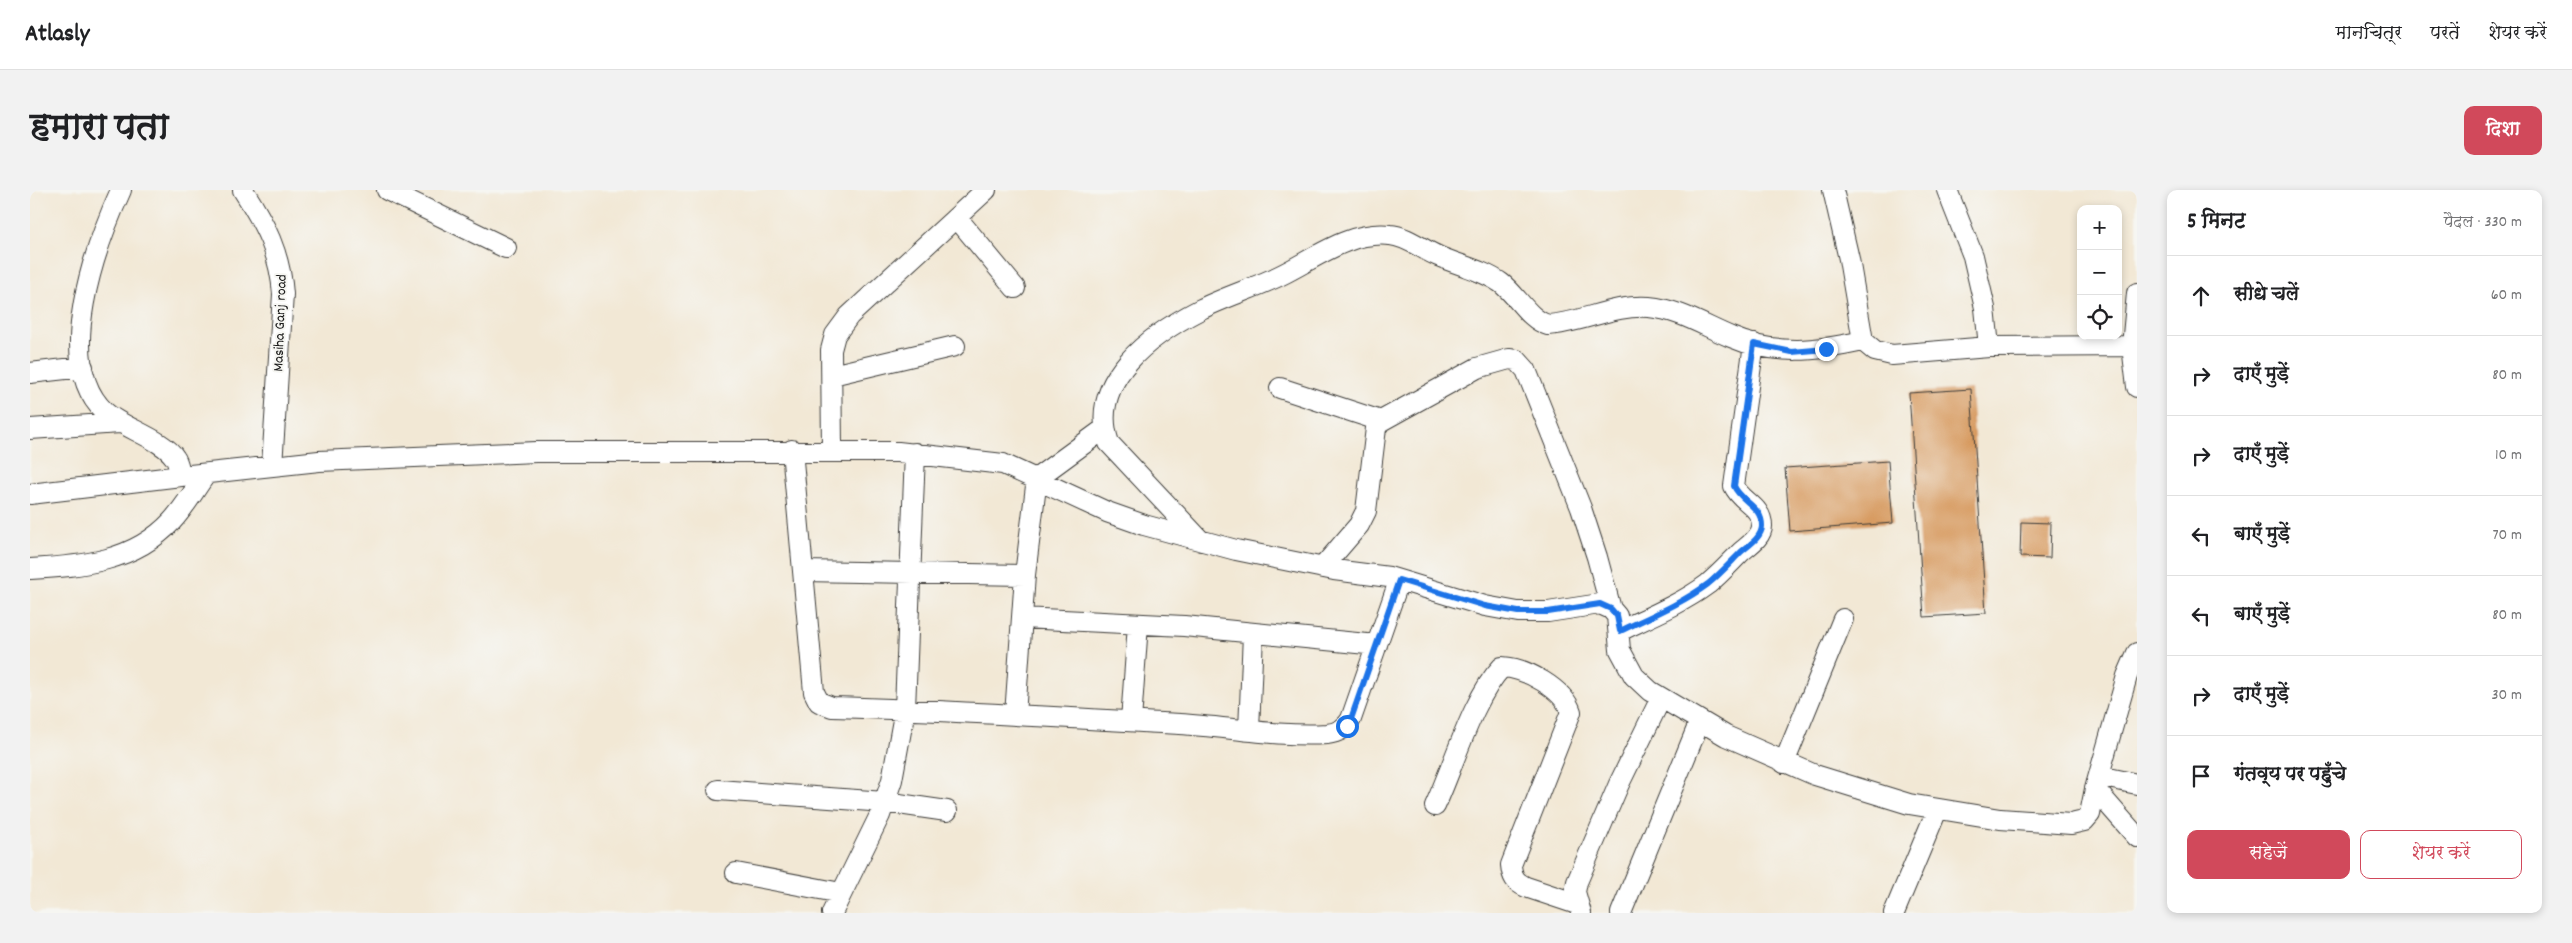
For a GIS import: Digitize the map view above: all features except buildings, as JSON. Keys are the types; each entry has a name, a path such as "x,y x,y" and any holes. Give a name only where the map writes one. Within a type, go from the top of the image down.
{"street":[{"path":"121,190 108,218 92,265 81,338 84,378 95,400 105,412 175,457 181,476"},
{"name":"Masiha Ganj road","path":"242,190 274,246 281,269 283,294 272,466"},
{"path":"387,190 506,248"},
{"path":"1833,190 1849,260 1863,341 1875,352 1892,355 1989,347 2132,346"},
{"path":"1947,190 1973,256 1985,308 1989,347"},
{"path":"832,450 831,350 834,335 841,326 957,218 977,193"},
{"path":"957,218 1015,288"},
{"path":"1201,541 1124,461 1109,442 1104,429 1104,404 1115,378 1131,359 1178,322 1202,309 1280,276 1338,243 1368,236 1398,237 1436,255 1491,276 1514,293 1531,315 1541,323 1548,325 1615,310 1648,307 1686,316 1731,337 1792,352 1863,341"},
{"path":"2137,292 2132,346 2137,387"},
{"path":"1620,631 1667,608 1706,584 1725,570 1760,532 1762,527 1758,510 1738,493 1734,486 1754,344"},
{"path":"832,375 955,346"},
{"path":"1322,568 1360,525 1366,511 1376,428 1381,421 1477,368 1509,359 1522,364 1581,508 1598,558 1611,609"},
{"path":"30,373 83,367"},
{"path":"1280,388 1381,421"},
{"path":"30,429 120,423"},
{"path":"1015,715 1024,575 1037,478 1104,429"},
{"path":"792,450 814,692 819,702 832,707 1015,715 1289,734 1329,734 1347,726 1399,580"},
{"path":"30,494 319,461 536,452 832,450 915,453 1003,464 1037,478 1106,512 1201,541 1322,568 1399,580 1485,606 1518,612 1548,612 1600,604 1611,609 1617,616 1620,631 1620,650 1627,667 1650,691 1726,736 1784,763 1872,792 1937,810 2000,819 2070,824 2084,821 2090,814 2097,783 2132,676 2137,653"},
{"path":"832,913 862,854 885,802 892,780 905,709 915,453"},
{"path":"30,569 93,564 127,553 172,521 206,474"},
{"path":"803,571 1024,575"},
{"path":"1022,618 1184,626 1377,645"},
{"path":"1784,763 1843,619"},
{"path":"1131,722 1138,624"},
{"path":"1249,730 1253,634"},
{"path":"1434,806 1492,678 1502,667 1513,668 1541,681 1568,703 1571,712 1510,866 1512,877 1518,884 1579,908 1577,882 1619,784 1661,698"},
{"path":"1621,913 1700,721"},
{"path":"2097,783 2137,784"},
{"path":"2097,783 2137,837"},
{"path":"718,790 885,802 947,810"},
{"path":"1894,913 1937,810"},
{"path":"736,873 841,893"}],"route":[{"path":"1347,726 1399,580 1485,606 1518,612 1548,612 1600,604 1611,609 1617,616 1620,631 1689,596 1725,570 1758,536 1762,527 1758,510 1743,499 1734,486 1754,344 1792,352 1826,349"}]}
